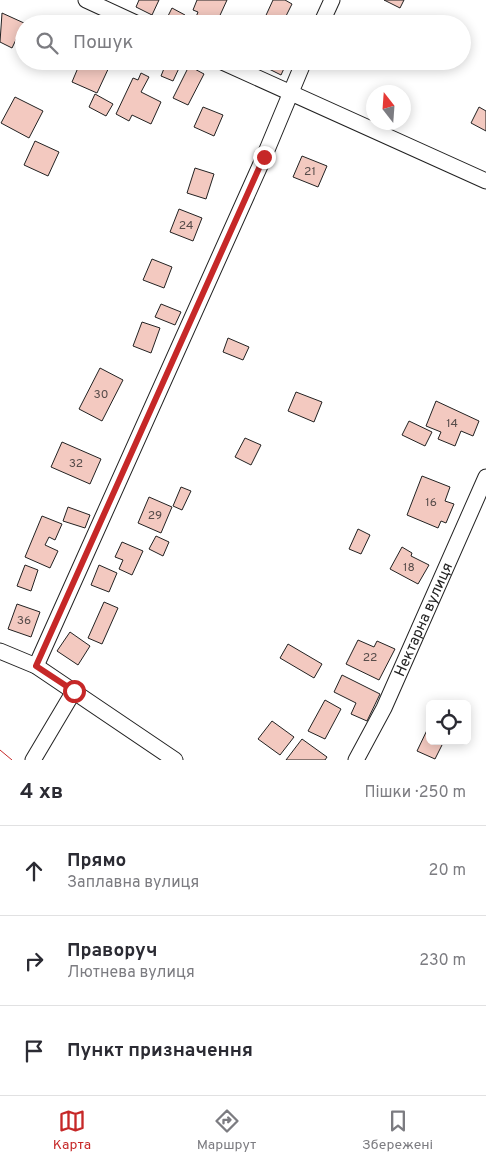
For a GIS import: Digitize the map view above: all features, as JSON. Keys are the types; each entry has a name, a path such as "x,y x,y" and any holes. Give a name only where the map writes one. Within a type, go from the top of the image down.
{"street":[{"path":"86,0 118,15"},
{"path":"325,15 332,0"},
{"path":"239,70 486,180"},
{"path":"36,666 264,157 300,70"},
{"name":"Нектарна вулиця","path":"356,760 384,708 486,477"},
{"path":"0,651 36,666 175,760"},
{"path":"33,760 74,691"}],"building":[{"path":"139,0 159,0 152,15 136,7"},
{"path":"197,0 227,0 220,15 197,15 198,12 193,10"},
{"path":"273,0 285,0 292,4 286,15 266,15"},
{"path":"384,0 404,0 400,8"},
{"path":"172,8 185,15 168,15"},
{"path":"2,13 15,19 15,42 12,48 0,42"},
{"path":"77,70 108,70 97,93 72,82"},
{"path":"163,70 178,70 173,81 161,76"},
{"path":"187,70 196,70 204,74 188,105 173,98"},
{"path":"271,70 283,70 281,75"},
{"path":"141,73 149,77 141,92 161,102 151,124 132,115 129,121 116,114 133,78 138,80"},
{"path":"95,94 113,104 106,116 89,107"},
{"path":"15,97 43,111 29,138 1,123"},
{"path":"203,107 223,115 214,136 194,127"},
{"path":"479,107 486,111 486,131 471,123"},
{"path":"35,141 59,152 48,176 24,165"},
{"path":"302,156 327,166 318,187 293,177"},
{"path":"195,168 214,174 206,199 187,193"},
{"path":"179,209 202,218 193,241 170,232"},
{"path":"152,259 172,267 164,288 143,280"},
{"path":"161,304 181,312 175,325 155,317"},
{"path":"142,322 160,328 151,353 133,346"},
{"path":"228,338 249,347 243,360 223,352"},
{"path":"100,368 123,380 102,421 79,409"},
{"path":"296,392 322,402 314,422 288,411"},
{"path":"436,401 479,421 473,436 461,431 455,446 438,439 441,432 426,426"},
{"path":"409,421 432,432 425,446 402,435"},
{"path":"245,438 261,445 251,465 235,457"},
{"path":"62,442 101,459 90,484 51,467"},
{"path":"422,476 450,487 445,501 454,504 446,523 441,521 438,528 407,515"},
{"path":"181,487 191,491 182,510 173,506"},
{"path":"149,497 172,507 161,533 138,523"},
{"path":"68,507 90,515 85,528 63,521"},
{"path":"42,516 62,524 55,540 49,537 45,545 58,551 50,568 25,557"},
{"path":"358,529 370,535 361,554 349,549"},
{"path":"156,536 169,542 163,556 149,549"},
{"path":"122,542 143,551 132,575 119,569 123,560 115,557"},
{"path":"402,547 412,553 411,556 429,565 418,584 390,569"},
{"path":"25,565 38,570 31,591 17,586"},
{"path":"99,565 117,573 109,592 91,585"},
{"path":"104,602 118,608 102,644 88,638"},
{"path":"17,604 40,612 31,637 8,629"},
{"path":"70,632 90,646 78,665 57,651"},
{"path":"358,640 374,647 377,641 395,649 379,680 346,664"},
{"path":"288,644 322,664 314,678 280,658"},
{"path":"342,675 380,694 367,721 351,714 356,703 334,692"},
{"path":"325,700 341,709 325,739 308,731"},
{"path":"272,721 294,737 280,755 258,739"},
{"path":"426,732 426,745 442,745 435,759 417,751"},
{"path":"302,739 327,757 325,760 286,760"}],"power":[{"path":"0,750 12,760"}],"route":[{"path":"74,691 36,666 72,590 264,157"}]}
